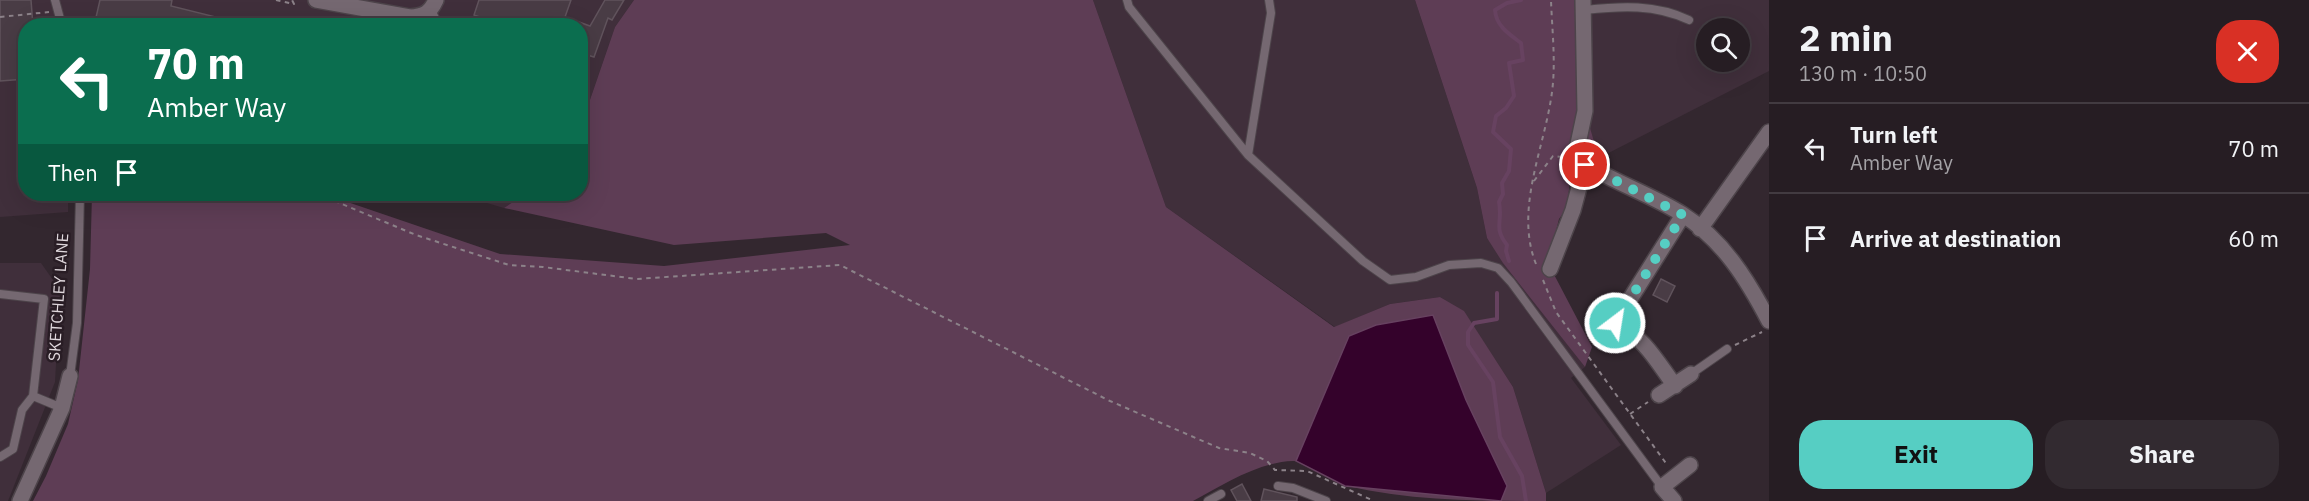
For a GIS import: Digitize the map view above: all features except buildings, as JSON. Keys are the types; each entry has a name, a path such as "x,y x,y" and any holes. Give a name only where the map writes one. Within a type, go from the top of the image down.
{"street":[{"path":"316,0 382,6 410,17 422,16 433,5"},
{"path":"1550,269 1573,210 1580,162 1585,111 1584,5"},
{"path":"1700,229 1769,132"},
{"path":"1580,162 1683,215 1717,242 1746,278 1769,321"},
{"path":"1675,386 1644,342 1615,323 1683,215"},
{"path":"1659,395 1691,374"},
{"name":"SKETCHLEY LANE","path":"20,501 62,408 70,376"},
{"path":"1674,501 1662,487 1690,465"}],"lane":[{"path":"55,0 60,18"},
{"path":"1127,0 1130,7 1248,155 1363,261 1390,280 1416,277 1449,265 1481,263 1498,268 1511,282 1662,487"},
{"path":"1248,155 1271,13 1269,0"},
{"path":"1584,5 1670,10 1689,20"},
{"name":"SKETCHLEY LANE","path":"70,376 77,322 81,201"},
{"path":"0,294 44,299 33,396 22,410 13,449 0,457"},
{"path":"1691,374 1727,349"},
{"path":"33,396 62,408"},
{"path":"1278,486 1293,488 1326,501"},
{"path":"1208,501 1221,494"}],"path":[{"path":"276,0 294,4 292,0"},
{"path":"0,17 58,11"},
{"path":"1532,183 1552,156 1580,162"},
{"path":"334,201 416,236 509,265 637,279 840,265 1110,401 1219,448 1250,453 1268,461 1275,470 1307,471 1374,501"},
{"path":"1727,349 1769,329"},
{"path":"1630,414 1659,395"}],"shaded area":[{"path":"0,0 634,0 615,27 588,106 588,18 18,18 18,201 68,201 68,212 0,217"},
{"path":"634,0 1093,0 1166,207 1334,327 1390,304 1440,297 1464,311 1513,387 1546,493 1546,501 1446,499 1396,495 1347,486 1305,464 1293,461 1267,465 1254,470 1193,501 33,501 68,424 78,380 90,269 92,201 345,201 500,254 664,266 850,245 826,233 674,245 504,208 514,201 588,201 588,106 615,27"},
{"path":"1093,0 1415,0 1477,188 1487,238 1585,367 1571,378 1621,445 1546,493 1513,387 1463,311 1440,297 1390,304 1335,327 1166,207"},
{"path":"1415,0 1583,0 1585,111 1595,145 1585,165 1570,181 1567,208 1559,219 1548,263 1592,347 1585,367 1503,263 1487,238 1477,188"},
{"path":"1583,0 1769,0 1769,71 1585,165"},
{"path":"480,201 514,201 504,208"},
{"path":"0,263 41,263 60,290 55,382 8,501 0,501"},
{"path":"1433,315 1466,400 1507,486 1501,501 1345,486 1296,461 1349,336 1376,325"}],"waterway":[{"path":"1509,261 1507,245 1499,229 1499,202 1503,194 1502,183 1509,171 1511,149 1493,132 1496,116 1506,108 1514,96 1509,63 1523,60 1521,43 1501,25 1495,10 1507,3 1521,0"},
{"path":"1497,293 1497,319 1474,323 1468,332 1468,345 1493,382 1500,437 1522,476 1526,501"}],"route":[{"path":"1585,165 1683,215 1615,323"}]}
